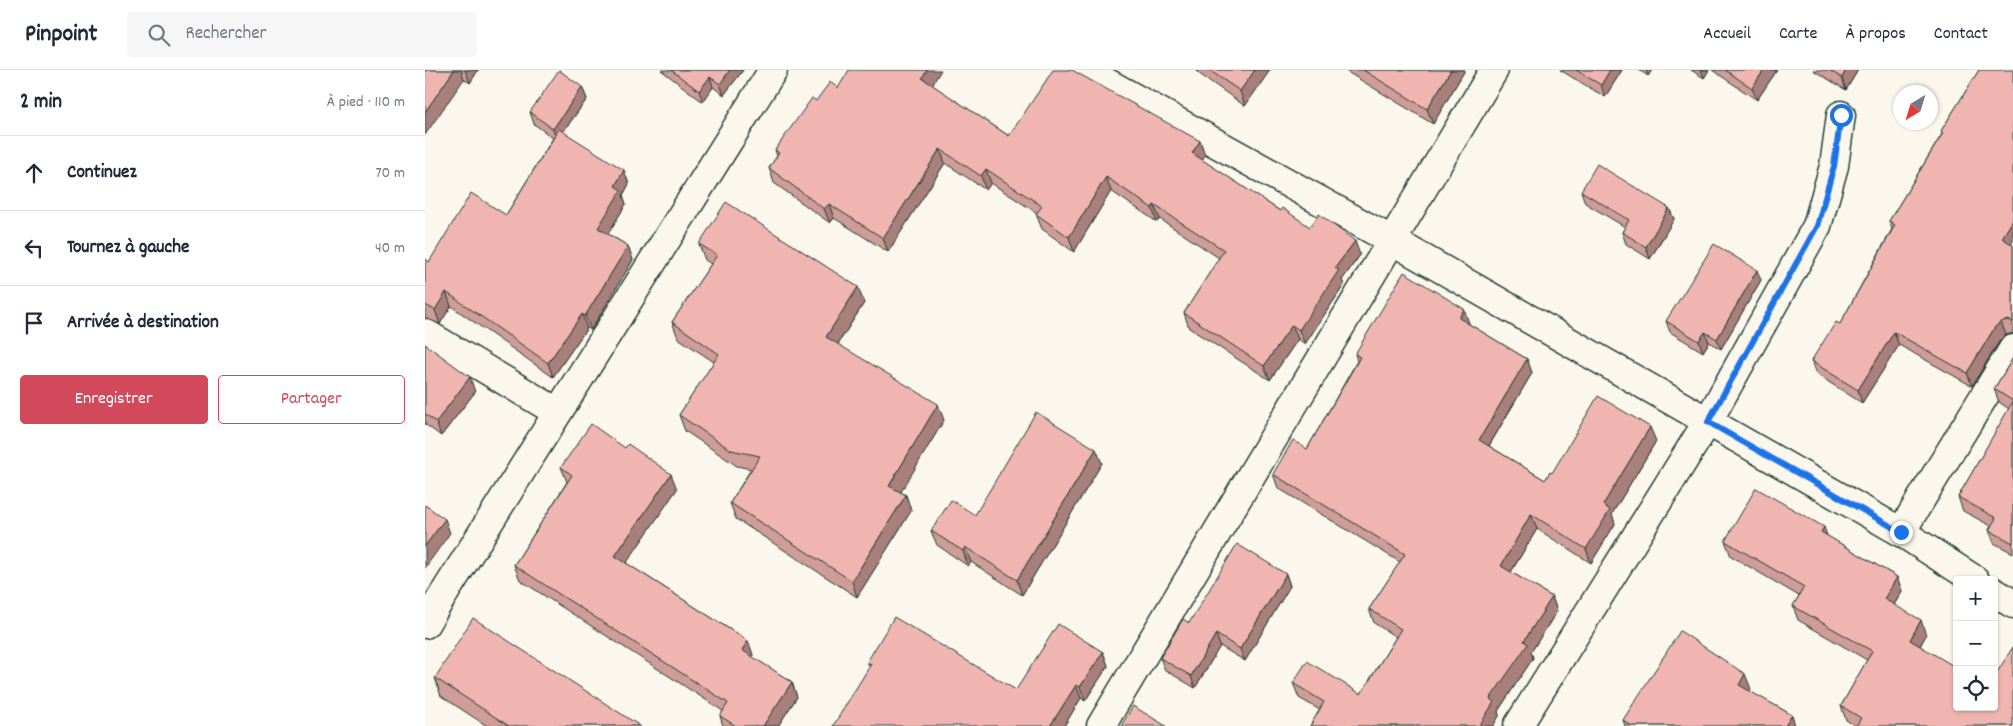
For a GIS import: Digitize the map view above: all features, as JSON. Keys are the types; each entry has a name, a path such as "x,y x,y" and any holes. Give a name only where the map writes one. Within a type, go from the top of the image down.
{"street":[{"path":"425,624 773,70"},
{"path":"1084,70 1391,240 1901,532 1969,576"},
{"path":"1101,726 1494,70"},
{"path":"1520,725 1708,422 1817,226 1834,166 1841,115"},
{"path":"425,333 557,412"},
{"path":"1901,532 2013,349"},
{"path":"1998,595 2013,604"}],"building":[{"path":"425,70 454,70 425,112"},
{"path":"559,70 582,87 553,129 530,112"},
{"path":"671,70 730,70 720,84 710,77 699,91"},
{"path":"849,70 927,70 922,78 1009,136 1053,70 1072,70 1200,141 1192,153 1280,211 1282,208 1310,227 1319,214 1355,241 1335,268 1339,270 1299,330 1292,325 1264,366 1184,313 1224,250 1154,205 1152,208 1106,177 1069,237 1036,214 1042,206 986,169 981,176 940,149 883,238 829,204 824,209 769,168 779,153 775,150 812,98 816,101 830,82 838,88"},
{"path":"1209,70 1255,70 1240,91"},
{"path":"1363,70 1451,70 1427,109"},
{"path":"1576,70 1610,70 1601,85"},
{"path":"1725,70 1764,70 1752,88"},
{"path":"1829,70 1846,70 1842,78"},
{"path":"1979,70 2013,70 2013,220 2002,238 2013,245 2013,322 2008,320 2001,322 1995,327 1967,373 1894,332 1858,390 1811,361 1836,322 1840,324 1895,225 1889,221"},
{"path":"559,129 624,170 615,186 621,190 598,228 628,246 585,316 582,314 548,363 446,292 435,310 425,305 425,259 429,262 471,193 506,215"},
{"path":"1597,164 1669,208 1646,247 1622,232 1629,220 1581,191"},
{"path":"726,202 858,287 826,337 938,404 889,486 906,495 852,581 730,503 760,456 731,450 679,415 719,354 672,322 717,255 699,244"},
{"path":"1714,244 1757,270 1717,339 1705,332 1699,341 1666,321"},
{"path":"1404,272 1464,309 1459,318 1527,359 1479,440 1545,480 1550,472 1552,473 1598,396 1650,427 1603,505 1610,510 1586,549 1531,514 1501,566 1552,597 1524,641 1528,644 1490,699 1494,702 1479,726 1310,726 1324,702 1293,683 1307,661 1361,694 1401,629 1369,609 1405,554 1273,474 1293,440 1307,449 1360,357 1355,354"},
{"path":"425,344 470,377 436,422 425,414"},
{"path":"2013,358 2013,401 1994,389"},
{"path":"2013,401 2013,543 1989,530 1996,518 1958,497"},
{"path":"1036,412 1096,449 1017,580 965,547 963,551 931,531 951,500 975,515"},
{"path":"591,424 625,448 628,444 671,474 615,556 748,641 742,650 792,682 763,726 736,726 720,716 728,703 514,565 572,475 561,467"},
{"path":"1756,488 1824,527 1821,532 1897,577 1884,599 1921,620 1910,640 1953,666 1953,711 1998,711 1998,671 2013,647 2013,726 1856,726 1861,718 1841,706 1872,651 1793,606 1804,587 1725,541"},
{"path":"425,505 445,519 425,546"},
{"path":"1237,544 1286,574 1240,649 1216,634 1191,676 1160,658 1183,619 1189,623"},
{"path":"894,617 1016,690 1058,624 1103,652 1080,687 1076,685 1050,726 833,726 871,664 867,662"},
{"path":"473,618 640,726 509,726 435,678"},
{"path":"1680,631 1745,674 1739,685 1792,715 1785,726 1632,726 1623,720"},
{"path":"1133,706 1166,726 1121,726"}],"route":[{"path":"1841,115 1834,166 1817,226 1708,422 1901,532"}]}
